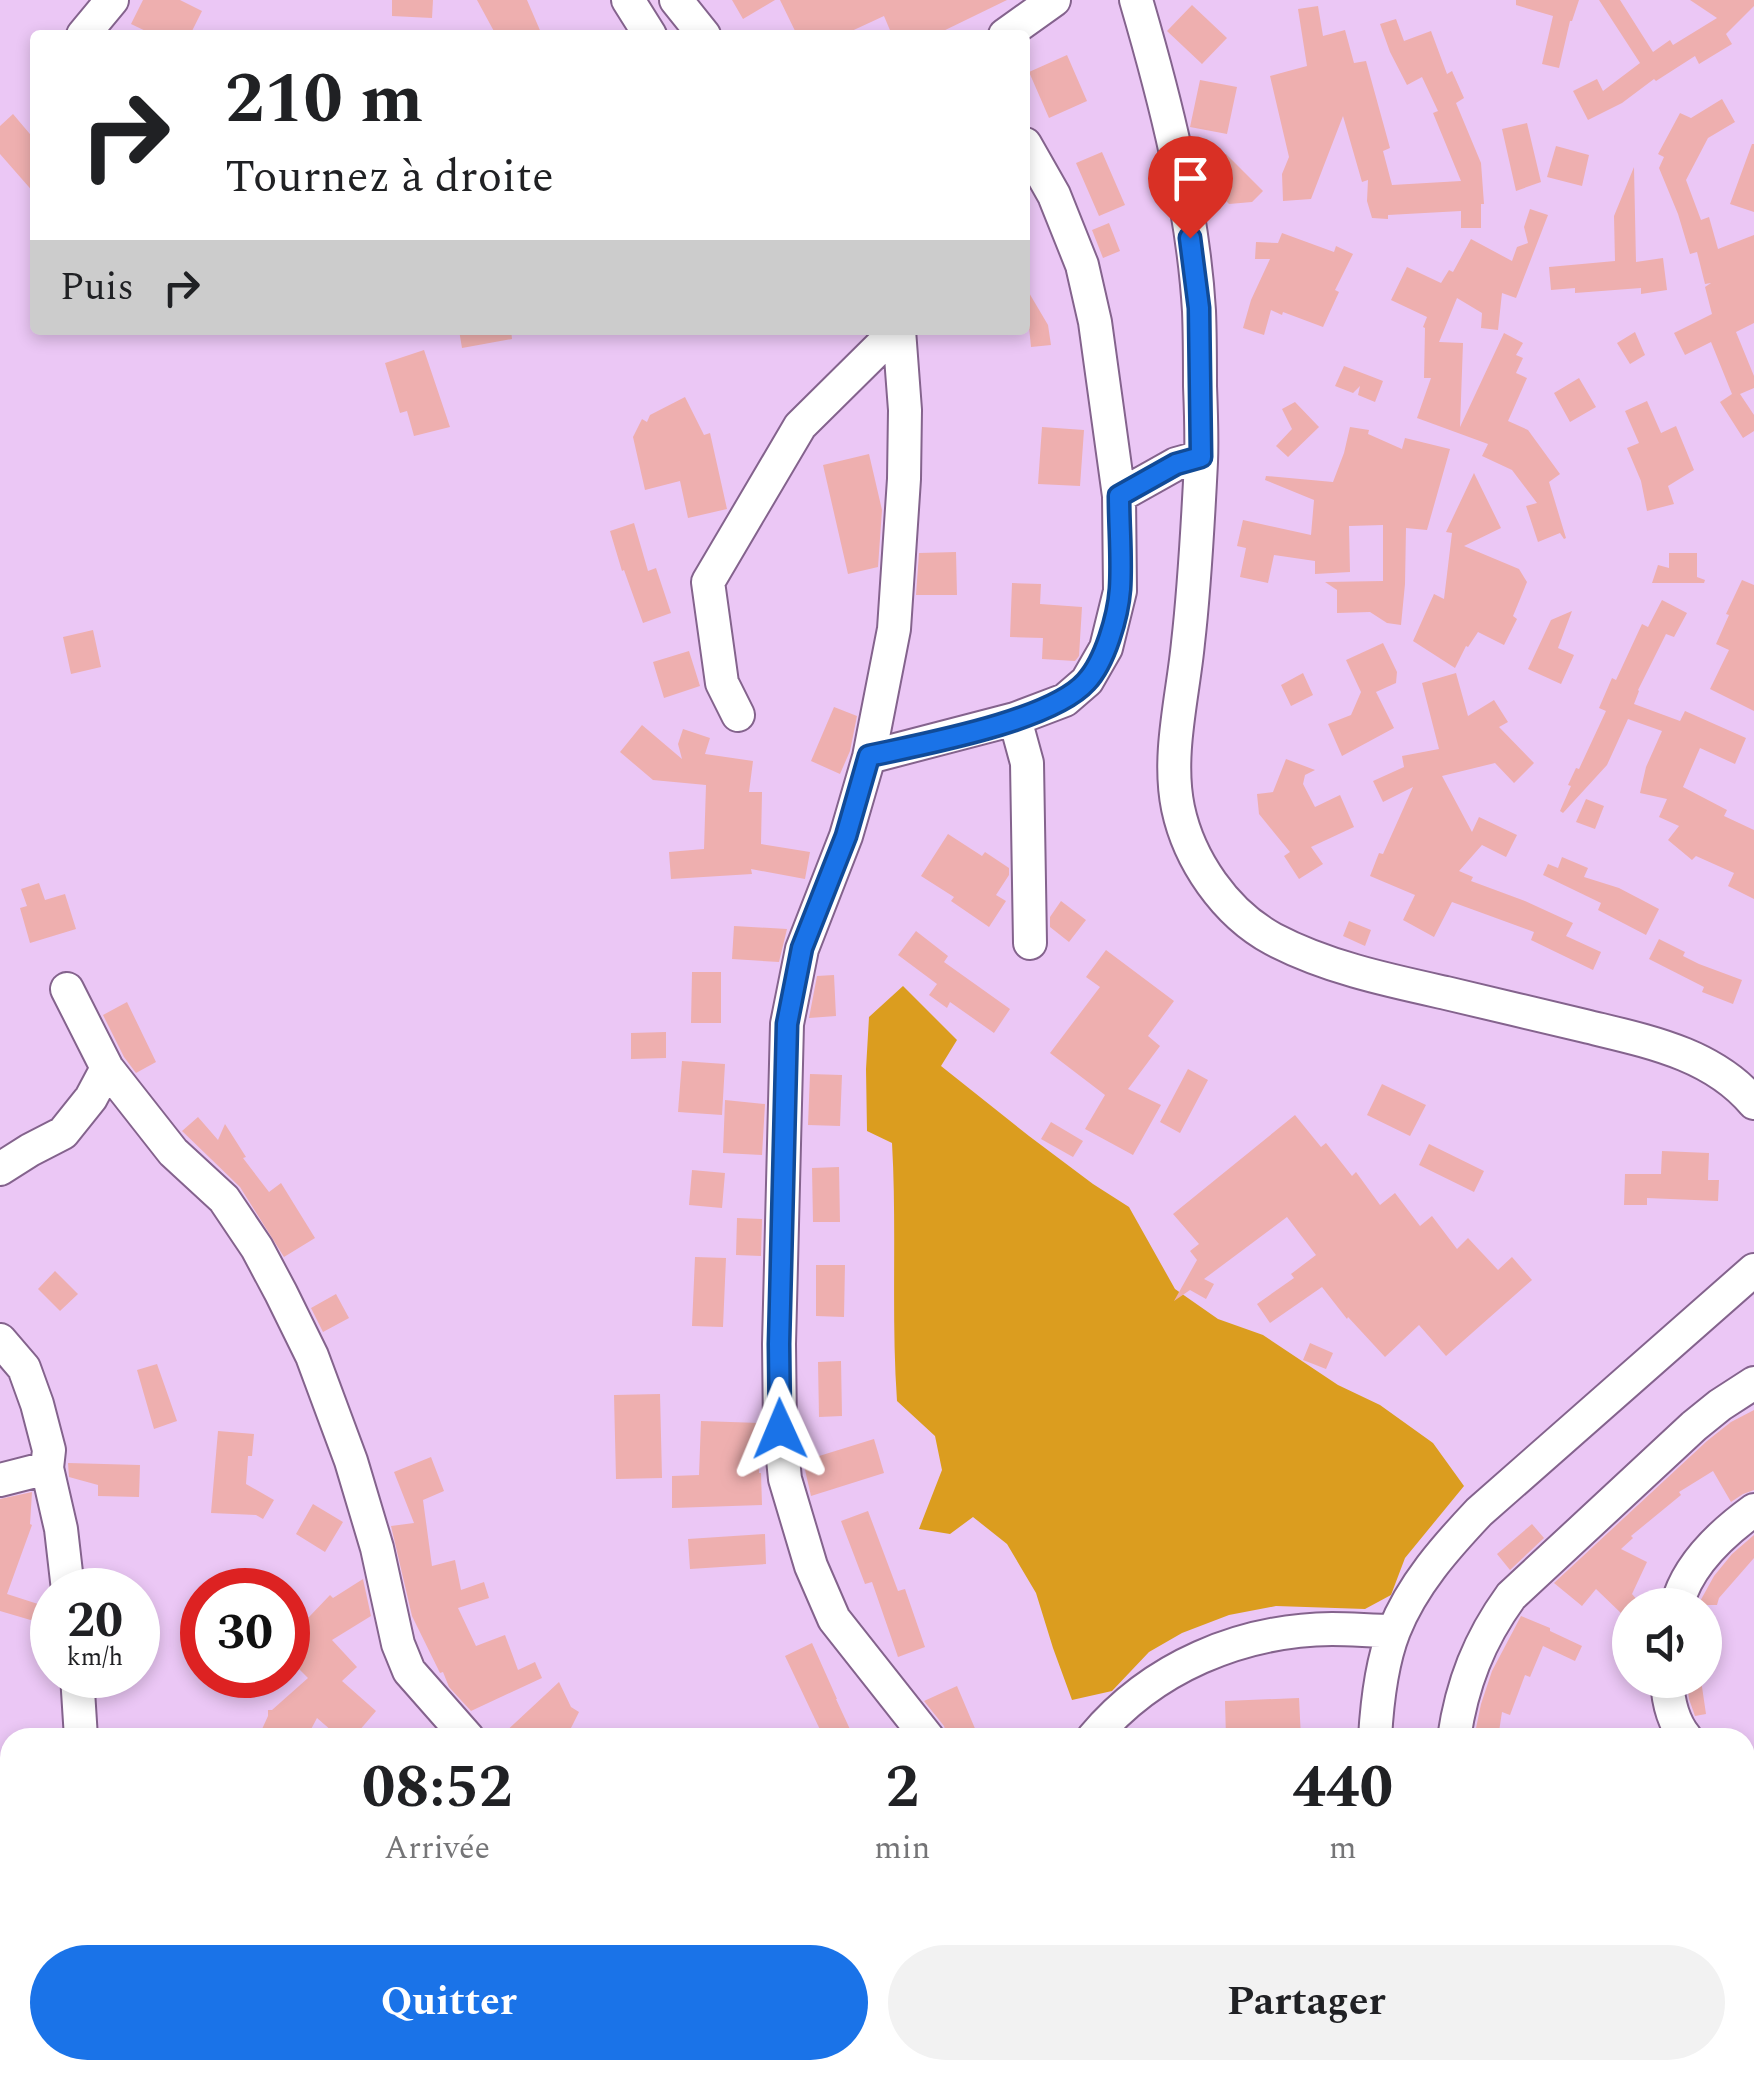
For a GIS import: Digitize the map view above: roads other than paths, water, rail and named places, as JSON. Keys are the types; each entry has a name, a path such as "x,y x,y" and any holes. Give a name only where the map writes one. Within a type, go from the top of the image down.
{"street":[{"path":"86,30 112,0"},
{"path":"628,0 647,30"},
{"path":"667,30 674,0"},
{"path":"674,0 700,30"},
{"path":"1012,30 1054,0"},
{"path":"1136,0 1161,84 1186,203 1199,308 1201,457 1189,640 1174,777 1190,850 1238,913 1271,938 1326,962 1392,981 1657,1044 1704,1063 1740,1087 1754,1103"},
{"path":"869,756 956,736 1065,700 1088,681 1106,648 1120,591 1119,496 1094,322 1082,264 1054,195 1030,153"},
{"path":"738,715 722,683 708,582 800,426 893,335"},
{"path":"898,335 905,410 894,628 869,756 846,836 802,948 787,1024 780,1429 785,1479 810,1566 834,1619 920,1728"},
{"path":"1119,496 1176,464 1201,457"},
{"path":"1015,719 1026,763 1030,944"},
{"path":"67,989 107,1068 173,1152 224,1200 281,1292 312,1356 351,1460 377,1548 398,1644 409,1670 459,1728"},
{"path":"0,1169 63,1133 92,1098 107,1068"},
{"path":"1375,1728 1394,1631 1442,1552 1479,1512 1754,1270"},
{"path":"0,1340 24,1368 37,1404 49,1450 47,1468 65,1568"},
{"path":"1457,1728 1475,1655 1491,1623 1511,1596 1694,1426 1754,1383"},
{"path":"0,1480 47,1468"},
{"path":"1682,1588 1692,1570 1754,1510"},
{"path":"1100,1728 1164,1676 1221,1648 1296,1631 1394,1631"},
{"path":"78,1698 80,1728"},
{"path":"1668,1698 1678,1728"}]}
